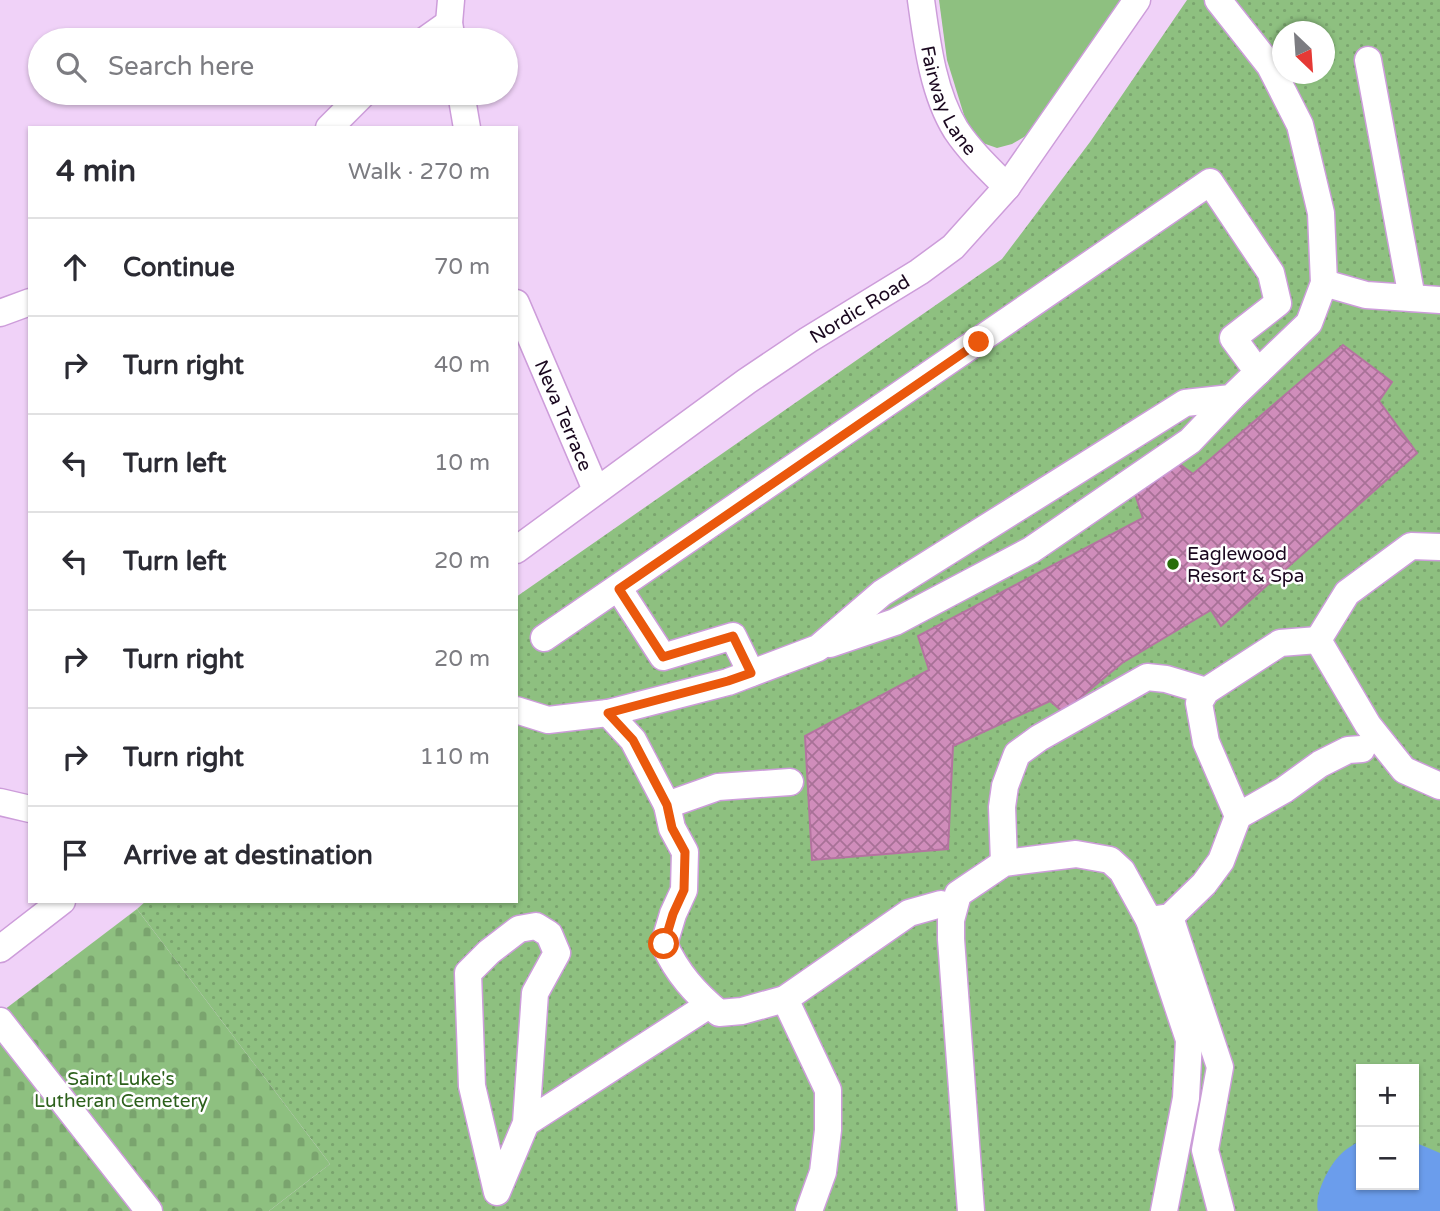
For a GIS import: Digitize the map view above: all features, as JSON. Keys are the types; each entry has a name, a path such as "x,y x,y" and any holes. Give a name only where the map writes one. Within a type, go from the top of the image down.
{"street":[{"name":"Fairway Lane","path":"921,0 940,93 956,129 974,153 1007,187"},
{"name":"Nordic Road","path":"518,548 797,347 919,272 953,247 1007,187 1138,0"},
{"path":"518,711 548,720 608,713 728,681 895,622 1031,550 1190,441 1309,323 1324,283 1321,213 1300,125 1270,66 1219,0"},
{"path":"1368,60 1412,298"},
{"path":"331,126 352,105"},
{"path":"463,105 467,126"},
{"path":"544,638 1210,183 1271,272 1278,303 1233,338 1258,372"},
{"path":"1324,283 1366,295 1440,300"},
{"path":"0,313 28,303"},
{"name":"Neva Terrace","path":"518,308 596,490"},
{"path":"818,648 882,593 1185,403 1231,398"},
{"path":"1318,640 1347,593 1411,546 1440,547"},
{"path":"619,589 663,657 733,636 751,673"},
{"path":"1238,816 1206,743 1199,703 1206,691 1280,643 1318,640"},
{"path":"1318,640 1365,737 1390,752 1404,769 1440,786"},
{"path":"1004,863 1002,807 1005,786 1017,754 1039,738 1147,677 1166,679 1206,691"},
{"path":"608,713 633,740 667,805 672,828 685,852 684,890 664,944 683,979 719,1013 742,1011 785,999 909,913 950,906 1004,863 1076,854 1110,860 1122,871 1159,919 1220,1067 1205,1150 1221,1211"},
{"path":"1159,919 1204,884 1221,861 1238,816 1284,790 1365,737"},
{"path":"667,805 718,787 790,782"},
{"path":"0,802 28,809"},
{"path":"0,949 59,903"},
{"path":"950,906 971,1211"},
{"path":"1159,919 1189,1040 1186,1098 1164,1211"},
{"path":"536,926 549,934 557,953 535,993 526,1123 494,1202 472,1086 468,973 519,929 536,926"},
{"path":"785,999 828,1090 828,1130 823,1172 809,1211"},
{"path":"526,1123 709,1005"},
{"path":"0,1021 149,1211"}],"green space":[{"path":"939,0 1121,0 1029,134 1012,144 997,148 980,142 968,128 947,60"},
{"path":"1187,0 1440,0 1440,1211 269,1211 330,1164 137,909 144,903 518,903 518,596 1002,259 1090,142"},
{"name":"Saint Luke's Lutheran Cemetery","path":"137,909 330,1164 269,1211 0,1211 0,1013"}],"water":[{"path":"1356,1143 1356,1190 1419,1190 1419,1144 1440,1153 1440,1211 1318,1211 1320,1188 1337,1158"}],"building":[{"name":"Eaglewood Resort & Spa","path":"1343,345 1392,382 1379,401 1417,453 1221,626 1211,610 1122,663 1063,712 1050,701 953,746 948,849 812,860 805,736 929,670 918,636 1143,518 1134,491 1177,462 1193,474"}],"place":[{"name":"Eaglewood Resort & Spa","path":"1173,564"}],"route":[{"path":"664,944 684,890 685,852 672,828 667,805 633,740 608,713 751,673 733,636 663,657 619,589 979,342"}]}
